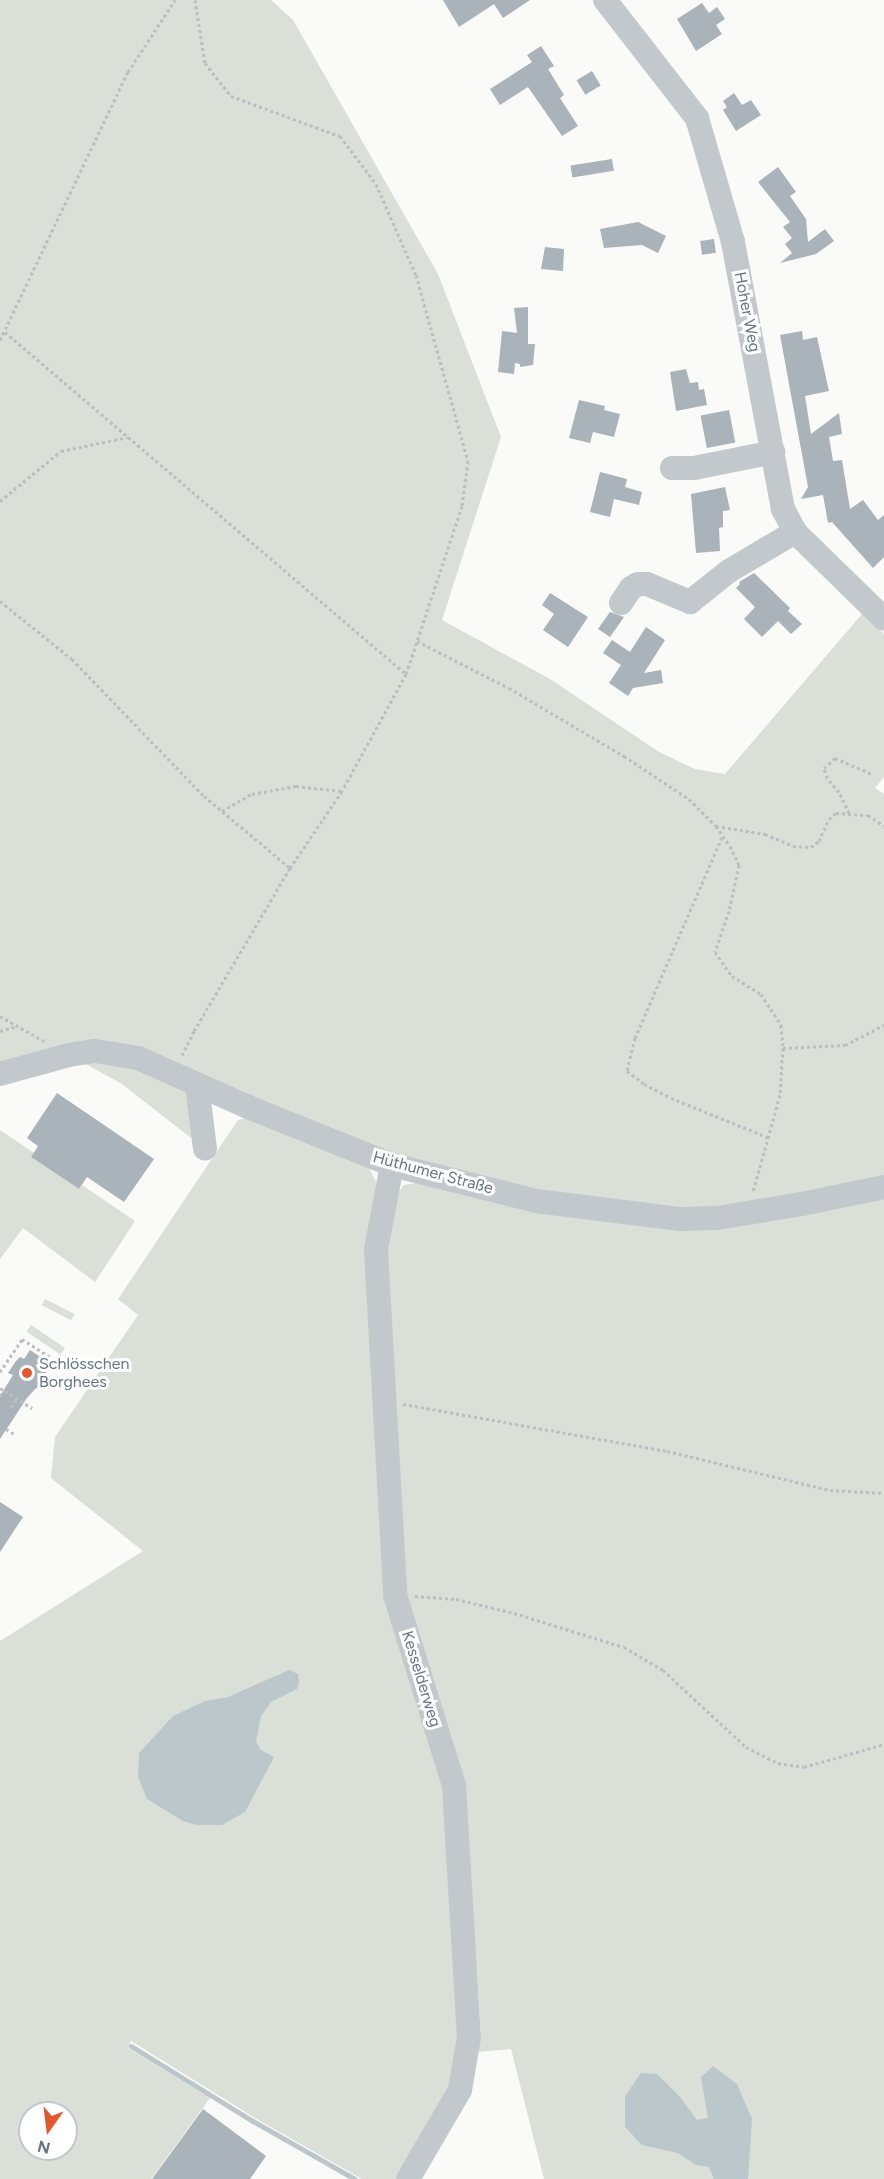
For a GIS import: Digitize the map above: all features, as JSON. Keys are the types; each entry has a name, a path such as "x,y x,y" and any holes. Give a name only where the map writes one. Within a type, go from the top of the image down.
{"street":[{"name":"Hoher Weg","path":"605,0 697,118 734,242 783,509 795,532 884,619"},
{"path":"672,468 694,468 773,452"},
{"path":"621,603 631,588 638,584 647,584 690,602 729,572 795,532"},
{"name":"Hüthumer Straße","path":"0,1074 69,1055 95,1051 138,1058 392,1165 536,1201 681,1219 747,1213 884,1187"},
{"path":"197,1084 205,1149"},
{"name":"Kesselderweg","path":"392,1165 376,1250 395,1595 454,1786 470,2037 460,2090 408,2179"}],"path":[{"path":"0,340 128,72 175,0"},
{"path":"172,1074 194,1031 290,868 342,791 406,675 462,507 468,461 416,275 376,183 340,136 231,96 205,63 195,0"},
{"path":"5,332 406,675"},
{"path":"0,501 61,451 128,437"},
{"path":"0,601 72,659 180,772 290,868"},
{"path":"417,641 509,688 624,756 689,799 716,826 730,846 739,865 729,911 715,952 732,976 761,994 781,1024 783,1048 780,1095 770,1138 747,1213"},
{"path":"849,813 839,792 827,778 824,768 835,758 872,774"},
{"path":"222,811 252,794 296,786 342,791"},
{"path":"716,826 765,834 793,846 811,847 819,841 829,819 836,813 868,815 884,826"},
{"path":"722,837 635,1038 627,1071 644,1084 680,1102 770,1138"},
{"path":"1,1018 69,1055"},
{"path":"783,1048 844,1045 884,1025"},
{"path":"0,1031 17,1026"},
{"path":"0,1372 22,1339 61,1364"},
{"path":"8,1361 14,1365"},
{"path":"39,1382 46,1387"},
{"path":"0,1396 2,1389 32,1408"},
{"path":"11,1407 17,1398"},
{"path":"383,1400 667,1451 830,1490 884,1493"},
{"path":"6,1429 14,1434"},
{"path":"395,1595 456,1599 514,1613 624,1647 663,1670 746,1747 778,1763 804,1767 884,1744"}],"shaded area":[{"path":"0,0 271,0 293,20 438,274 501,437 442,620 550,679 659,752 695,769 725,774 862,614 884,634 884,777 875,788 884,794 884,1176 735,1207 701,1211 561,1194 426,1166 342,1140 135,1048 0,1064"},
{"path":"107,1061 136,1066 205,1097 209,1109 191,1138 122,1084 82,1062"},
{"path":"251,1117 367,1165 379,1187 382,1250 393,1199 404,1185 421,1182 653,1226 884,1193 884,2179 544,2179 511,2049 478,2052 481,2036 477,1967 460,1964 464,2035 455,2078 399,2179 362,2179 255,2118 131,2041 128,2048 210,2098 151,2179 0,2179 0,1641 143,1551 51,1478 55,1437 138,1315 118,1299 238,1120"},
{"path":"0,1130 34,1153 31,1157 79,1189 82,1185 135,1221 95,1282 23,1228 0,1259"},
{"path":"45,1299 74,1314 71,1320 42,1305"},
{"path":"31,1325 65,1348 61,1355 27,1332"},
{"path":"289,1670 298,1674 299,1683 297,1689 271,1702 261,1716 256,1742 261,1750 274,1757 245,1812 222,1825 197,1825 183,1821 147,1799 138,1777 139,1753 173,1716 205,1701 228,1697"},
{"path":"713,2066 737,2084 752,2119 748,2179 714,2179 709,2167 696,2165 678,2153 642,2145 625,2127 625,2096 641,2073 657,2074 680,2097 697,2120 708,2118 701,2077"}],"building":[{"path":"443,0 530,0 503,18 494,4 459,27"},
{"path":"702,3 709,13 717,7 725,19 716,25 722,34 696,51 677,19"},
{"path":"541,46 554,66 548,69 564,95 560,98 578,126 562,136 528,87 500,105 490,89 532,62 527,55"},
{"path":"592,71 601,86 585,95 577,80"},
{"path":"734,93 742,105 751,100 761,115 736,131 723,110 727,107 723,101"},
{"path":"612,159 614,171 572,177 571,166"},
{"path":"778,167 796,192 790,196 806,219 808,242 825,229 834,241 816,254 780,263 792,253 785,244 792,238 783,227 790,222 758,182"},
{"path":"638,222 666,236 658,253 642,245 604,248 600,229"},
{"path":"714,239 716,253 702,255 700,241"},
{"path":"545,247 564,249 563,271 541,269"},
{"path":"528,307 528,344 535,344 533,365 520,367 520,364 515,363 514,374 498,372 502,331 517,333 514,308"},
{"path":"802,331 803,340 817,337 829,391 805,396 811,434 839,413 842,434 829,437 833,461 842,460 850,509 863,500 878,520 884,515 884,557 873,568 832,522 828,523 823,495 801,499 808,487 780,335"},
{"path":"686,369 690,383 698,382 699,390 704,389 707,405 676,411 670,372"},
{"path":"579,400 605,406 604,410 620,414 614,437 593,432 590,443 569,438"},
{"path":"729,410 735,442 707,448 701,416"},
{"path":"600,472 627,479 625,487 642,492 639,505 614,499 610,517 590,512"},
{"path":"725,487 730,510 723,511 723,527 719,528 720,551 696,553 691,494"},
{"path":"754,573 790,608 788,611 802,624 791,634 778,621 762,637 744,619 755,607 736,588 739,582"},
{"path":"550,593 588,617 568,647 543,630 554,614 542,605"},
{"path":"610,612 624,617 610,637 598,629"},
{"path":"646,627 665,640 644,673 661,670 663,683 633,688 628,696 609,683 621,665 603,653 612,640 630,652"},
{"path":"57,1093 154,1159 124,1202 87,1177 79,1189 31,1157 38,1146 27,1138"},
{"name":"Schlösschen Borghees","path":"30,1350 51,1364 39,1384 43,1388 41,1390 36,1388 27,1398 0,1439 0,1396 13,1375 8,1373 16,1361 20,1357 24,1359"},
{"path":"0,1502 23,1517 0,1552"},
{"path":"203,2109 266,2156 250,2179 152,2179"}],"waterway":[{"path":"131,2046 253,2121 355,2179"}],"place":[{"name":"Schlösschen Borghees","path":"27,1373"}]}
